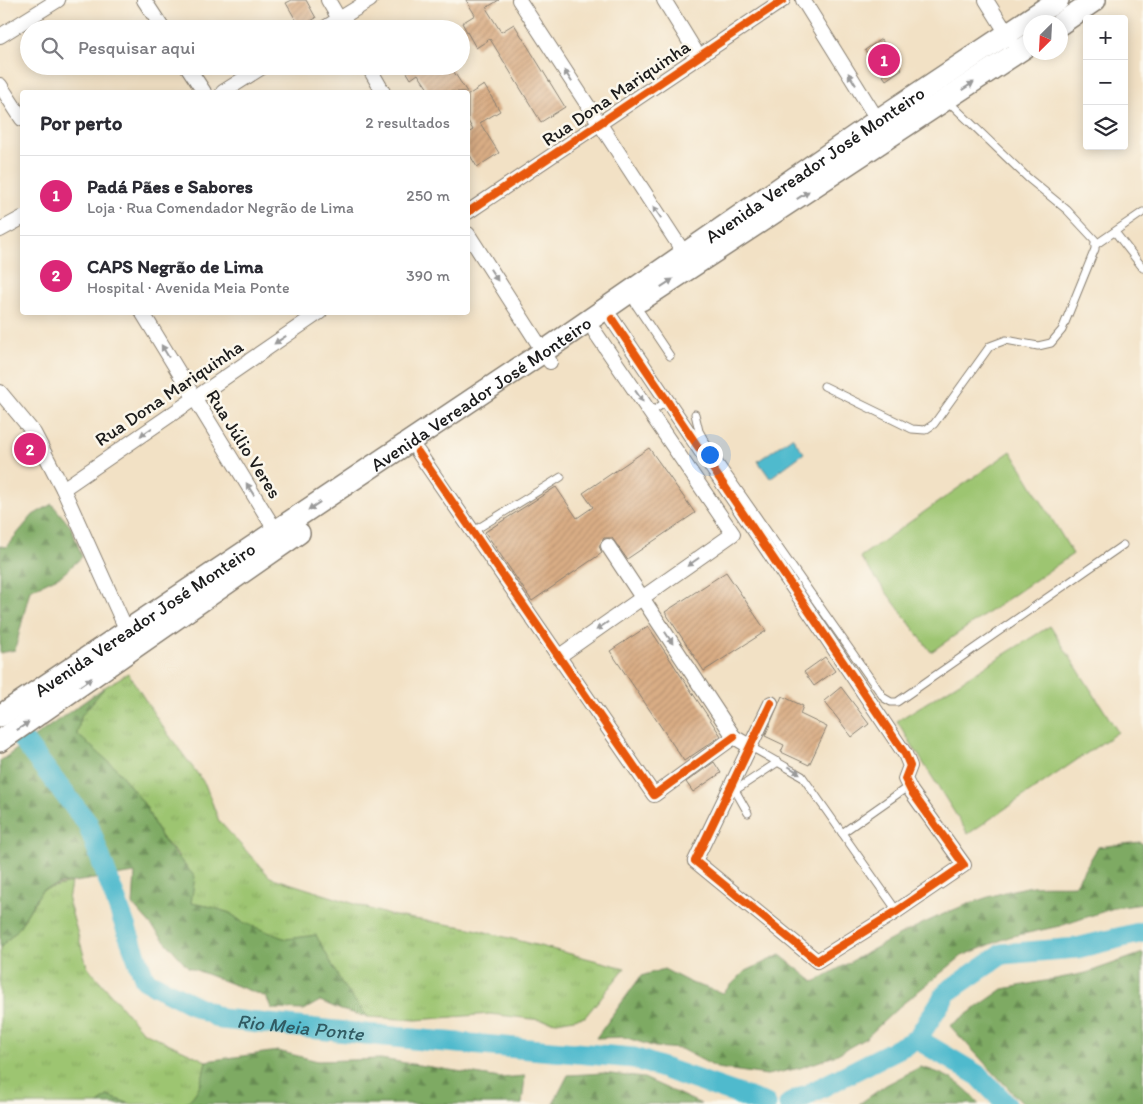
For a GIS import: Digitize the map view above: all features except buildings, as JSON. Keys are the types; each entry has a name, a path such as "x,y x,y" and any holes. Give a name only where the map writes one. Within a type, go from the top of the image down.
{"main road":[{"name":"Avenida Vereador José Monteiro","path":"0,716 127,631 418,452 684,253 878,120 1008,34 1053,8 1095,0"},
{"name":"Avenida Vereador José Monteiro","path":"0,741 46,710 280,537 547,357 595,332 1023,49"}],"street":[{"path":"26,20 58,0"},
{"path":"144,0 157,20"},
{"path":"328,0 340,20"},
{"path":"347,20 370,0"},
{"path":"519,0 598,124 684,253"},
{"path":"664,0 699,56"},
{"name":"Rua Dona Mariquinha","path":"470,211 783,0"},
{"path":"803,0 889,139"},
{"path":"986,0 1008,34 1023,47"},
{"path":"0,36 20,24"},
{"path":"193,75 203,90"},
{"path":"226,90 250,75"},
{"path":"373,75 382,90"},
{"path":"2,93 20,116"},
{"path":"0,230 20,219"},
{"path":"470,237 547,357"},
{"name":"Rua Júlio Veres","path":"144,315 280,537"},
{"name":"Rua Dona Mariquinha","path":"63,489 316,315"},
{"path":"612,319 905,754 910,766 905,779 964,865 897,911 817,961 695,861 732,792 772,703"},
{"path":"558,656 734,534 595,332"},
{"path":"0,392 34,433 63,489 127,631"},
{"path":"418,452 654,795 734,737"},
{"path":"608,546 734,737 752,747"}],"lane":[{"path":"824,386 912,429 925,430 934,424 990,346 1006,340 1038,346 1051,343 1062,330 1095,245 1095,240 1080,223 1028,178 947,100"},
{"path":"1095,245 1143,212"},
{"path":"1115,232 1143,268"},
{"path":"635,304 670,356"},
{"path":"650,413 667,401"},
{"path":"695,414 699,431 707,446 884,698 891,702 897,702 1124,545"},
{"path":"472,532 561,478"},
{"path":"752,747 802,776 897,911"},
{"path":"748,813 732,792 778,762"},
{"path":"842,833 909,786"}],"green space":[{"path":"1011,451 1073,554 931,652 860,557"},
{"path":"52,504 71,527 82,557 62,575 30,590 15,650 0,653 0,546 6,547 33,515"},
{"path":"1050,626 1118,732 968,834 897,721"},
{"path":"128,673 160,723 205,784 219,821 270,877 389,915 470,928 625,968 585,1017 557,1022 490,1014 416,1020 368,1017 230,913 190,903 178,855 160,836 145,805 77,734 81,716 105,687"},
{"path":"105,687 81,716 77,734 116,768 145,805 160,836 195,877 191,903 230,913 242,922 286,939 316,935 344,987 368,1017 341,1010 320,1001 304,1010 272,1009 266,997 188,967 133,905 135,873 60,884 42,890 18,929 0,948 0,761"},
{"path":"1140,842 1143,844 1143,904 1114,908 1060,926 1009,937 962,956 900,1006 866,1038 832,1057 800,1068 767,1075 717,1068 681,1049 655,1047 624,1037 596,1038 641,976 664,969 691,983 723,993 744,972 780,955 814,982 891,940 970,903 1026,887 1075,885 1098,847"},
{"path":"71,883 68,900 87,966 142,1031 206,1061 197,1092 183,1104 131,1104 107,1096 98,1104 0,1104 0,948 18,929 42,890"},
{"path":"1143,953 1143,1104 1023,1104 950,1026 1003,989 1086,973"},
{"path":"278,1051 318,1061 381,1059 500,1078 525,1076 522,1104 183,1104 197,1091 202,1080 206,1061"},
{"path":"920,1067 938,1072 953,1080 967,1090 979,1104 859,1104 886,1085"},
{"path":"603,1073 644,1078 701,1104 553,1104 568,1075"},
{"path":"107,1096 131,1104 98,1104"}],"water":[{"path":"792,437 804,453 770,478 758,461"}],"waterway":[{"name":"Rio Meia Ponte","path":"4,716 88,824 145,980 221,1019 423,1040 634,1058 766,1104"},
{"name":"Rio Meia Ponte","path":"917,1039 947,992 1002,954 1077,948 1143,932"},
{"name":"Rio Meia Ponte","path":"789,1104 917,1039 979,1076 1006,1104"}],"cycle path":[{"path":"470,211 783,0"},
{"path":"612,319 905,754 910,766 905,779 911,791 964,865 897,911 817,961 695,861 771,703"},
{"path":"418,452 654,795 734,737"}],"place":[{"name":"Padá Pães e Sabores","path":"884,60"},
{"name":"CAPS Negrão de Lima","path":"30,449"}]}
